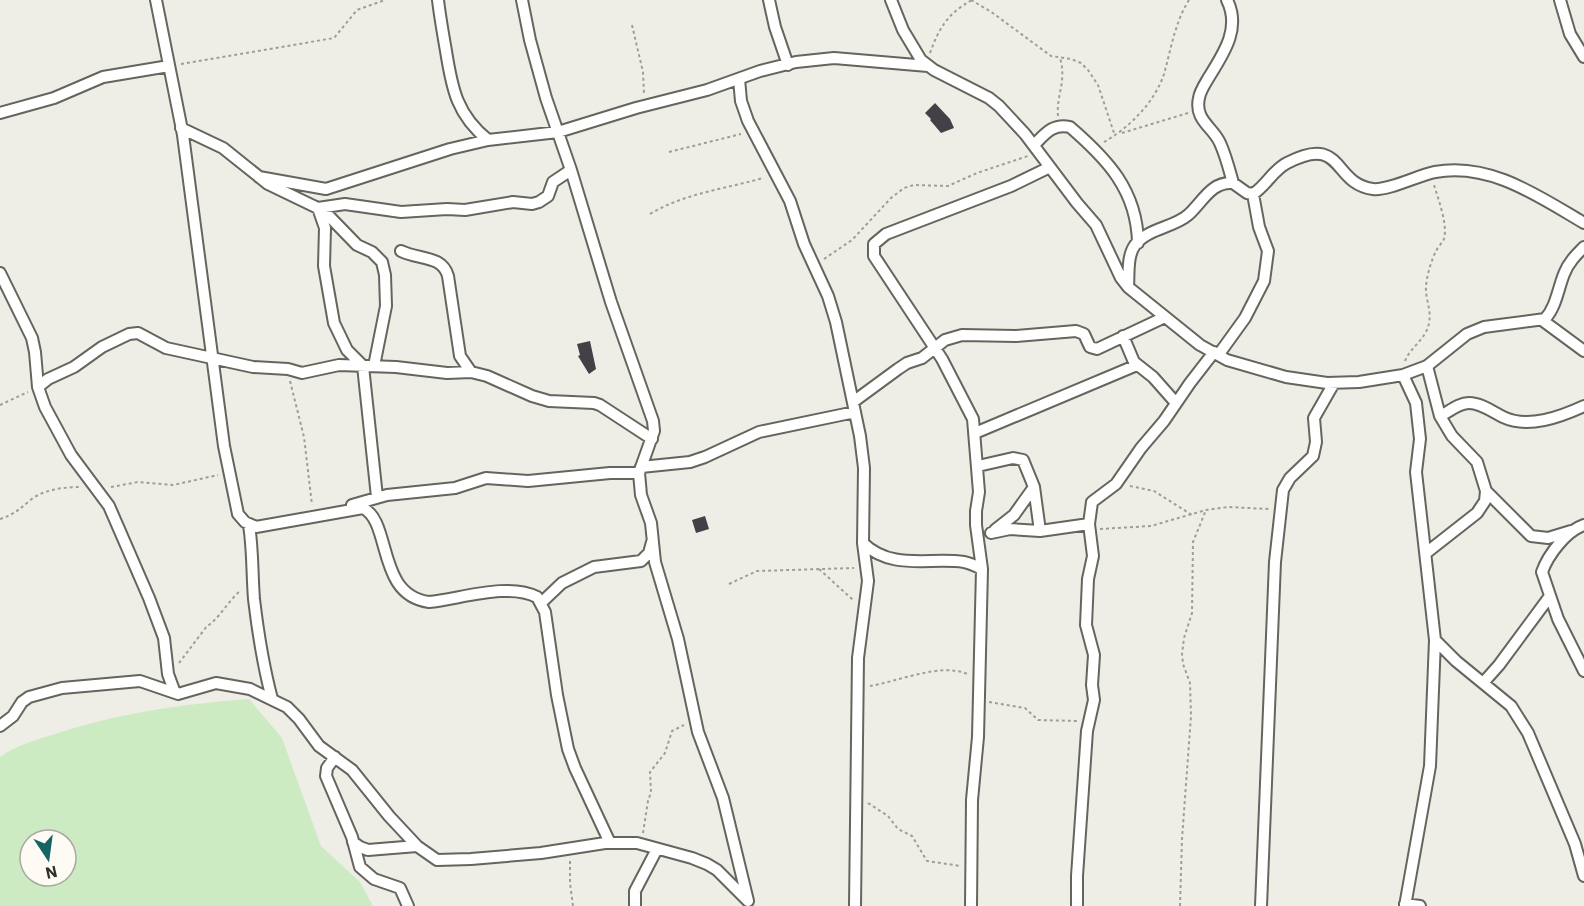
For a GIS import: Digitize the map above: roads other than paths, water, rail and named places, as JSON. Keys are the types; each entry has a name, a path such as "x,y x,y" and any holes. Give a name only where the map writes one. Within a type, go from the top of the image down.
{"street":[{"path":"156,0 181,128 229,471 238,514 249,525 256,526 363,508 373,515 388,564 399,585 418,600 429,602 480,594 523,592 537,597 542,603 568,749 610,843"},
{"path":"438,0 451,84 456,99 469,122 488,141"},
{"path":"522,0 530,40 558,132 572,170 611,302 653,421 652,439 640,470 641,495 651,524 655,562 678,639 696,723 723,798 751,904"},
{"path":"768,0 788,65"},
{"path":"891,0 921,60 994,102 1025,134 1096,225 1121,278 1128,287 1200,345 1227,360 1286,377 1334,383 1401,376 1427,366 1467,334 1484,327 1542,320 1548,316 1565,271 1584,247"},
{"path":"1227,0 1232,13 1232,29 1220,60 1201,92 1199,110 1205,125 1219,141 1233,183"},
{"path":"1560,0 1570,34 1584,57"},
{"path":"259,177 326,189 450,149 488,141 558,132 796,62 834,58 927,65"},
{"path":"0,113 54,98 103,77 169,66"},
{"path":"739,79 741,101 752,131 790,201 804,243 836,322 864,468 864,543 868,581 858,658 855,906"},
{"path":"1036,148 1052,128 1059,125 1070,127 1094,147 1119,178 1125,190 1137,230 1137,243"},
{"path":"181,128 223,148 282,192 329,214 357,245 376,255 382,262 385,275 386,306 368,366 377,497"},
{"path":"1128,287 1130,256 1137,243 1153,232 1187,216 1216,187 1233,183 1247,193 1253,194 1286,163 1318,153 1326,154 1355,182 1376,190 1430,174 1465,170 1495,176 1522,188 1584,223"},
{"path":"971,906 972,800 978,737 982,569 976,511 979,492 973,418 934,347 874,256 874,244 886,234 1011,186 1050,167"},
{"path":"318,208 345,204 400,212 465,210 513,202 532,204 548,196 553,182 572,170"},
{"path":"1077,906 1077,876 1089,722 1094,700 1092,685 1094,655 1086,625 1088,579 1093,556 1089,526 1092,502 1098,495 1116,484 1176,403 1245,318 1264,282 1268,251 1259,226 1253,194"},
{"path":"318,208 325,228 324,266 334,323 347,350 368,366"},
{"path":"401,251 444,265 448,276 460,356 471,372"},
{"path":"0,273 32,338 38,387 45,407 71,455 98,491 118,524 156,613 164,638 169,677 175,693"},
{"path":"337,512 377,497 455,488 486,478 528,481 640,470 690,462 759,432 854,407 898,369 922,358 945,340 962,334 1016,336 1076,331 1084,334 1090,347 1097,349 1165,317"},
{"path":"1542,320 1584,351"},
{"path":"38,387 48,379 74,368 102,347 129,334 142,334 166,348 253,367 288,369 302,373 339,365 447,373 471,372 487,376 549,401 600,405 652,439"},
{"path":"1123,336 1137,365 1153,377 1176,403"},
{"path":"975,433 1137,365"},
{"path":"1426,553 1477,513 1485,501 1486,491 1477,462 1452,436 1440,416 1427,366"},
{"path":"1401,376 1416,403 1420,439 1416,472 1435,640 1430,766 1408,886 1402,905 1420,906"},
{"path":"1261,906 1275,562 1281,510 1286,484 1315,452 1314,418 1334,383"},
{"path":"1440,416 1456,406 1470,403 1478,404 1506,419 1526,423 1545,420 1584,406"},
{"path":"978,466 1019,458 1025,462 1034,487 1040,531"},
{"path":"979,547 983,540 1014,515 1034,487"},
{"path":"1486,491 1524,531 1535,538 1548,538 1579,527"},
{"path":"249,525 262,658 272,699"},
{"path":"991,533 1010,529 1040,531 1089,526"},
{"path":"1579,527 1554,552 1542,570 1542,576 1558,619 1584,671"},
{"path":"542,603 562,583 594,567 642,561 649,553 653,539"},
{"path":"864,543 874,554 889,558 912,562 966,562 982,569"},
{"path":"1483,683 1550,596"},
{"path":"1435,640 1511,706 1528,733 1575,843 1584,876"},
{"path":"0,726 13,716 22,702 29,697 62,688 144,681 181,694 216,683 250,689 287,707 299,718 319,746 352,770 417,846 441,861 541,853 610,843 637,843 707,864 717,870 751,904"},
{"path":"335,758 327,768 326,776 353,842 360,867 370,877 400,888 408,906"},
{"path":"353,842 368,850 417,846"},
{"path":"1575,843 1584,855"},
{"path":"635,906 635,891 657,849"}]}
